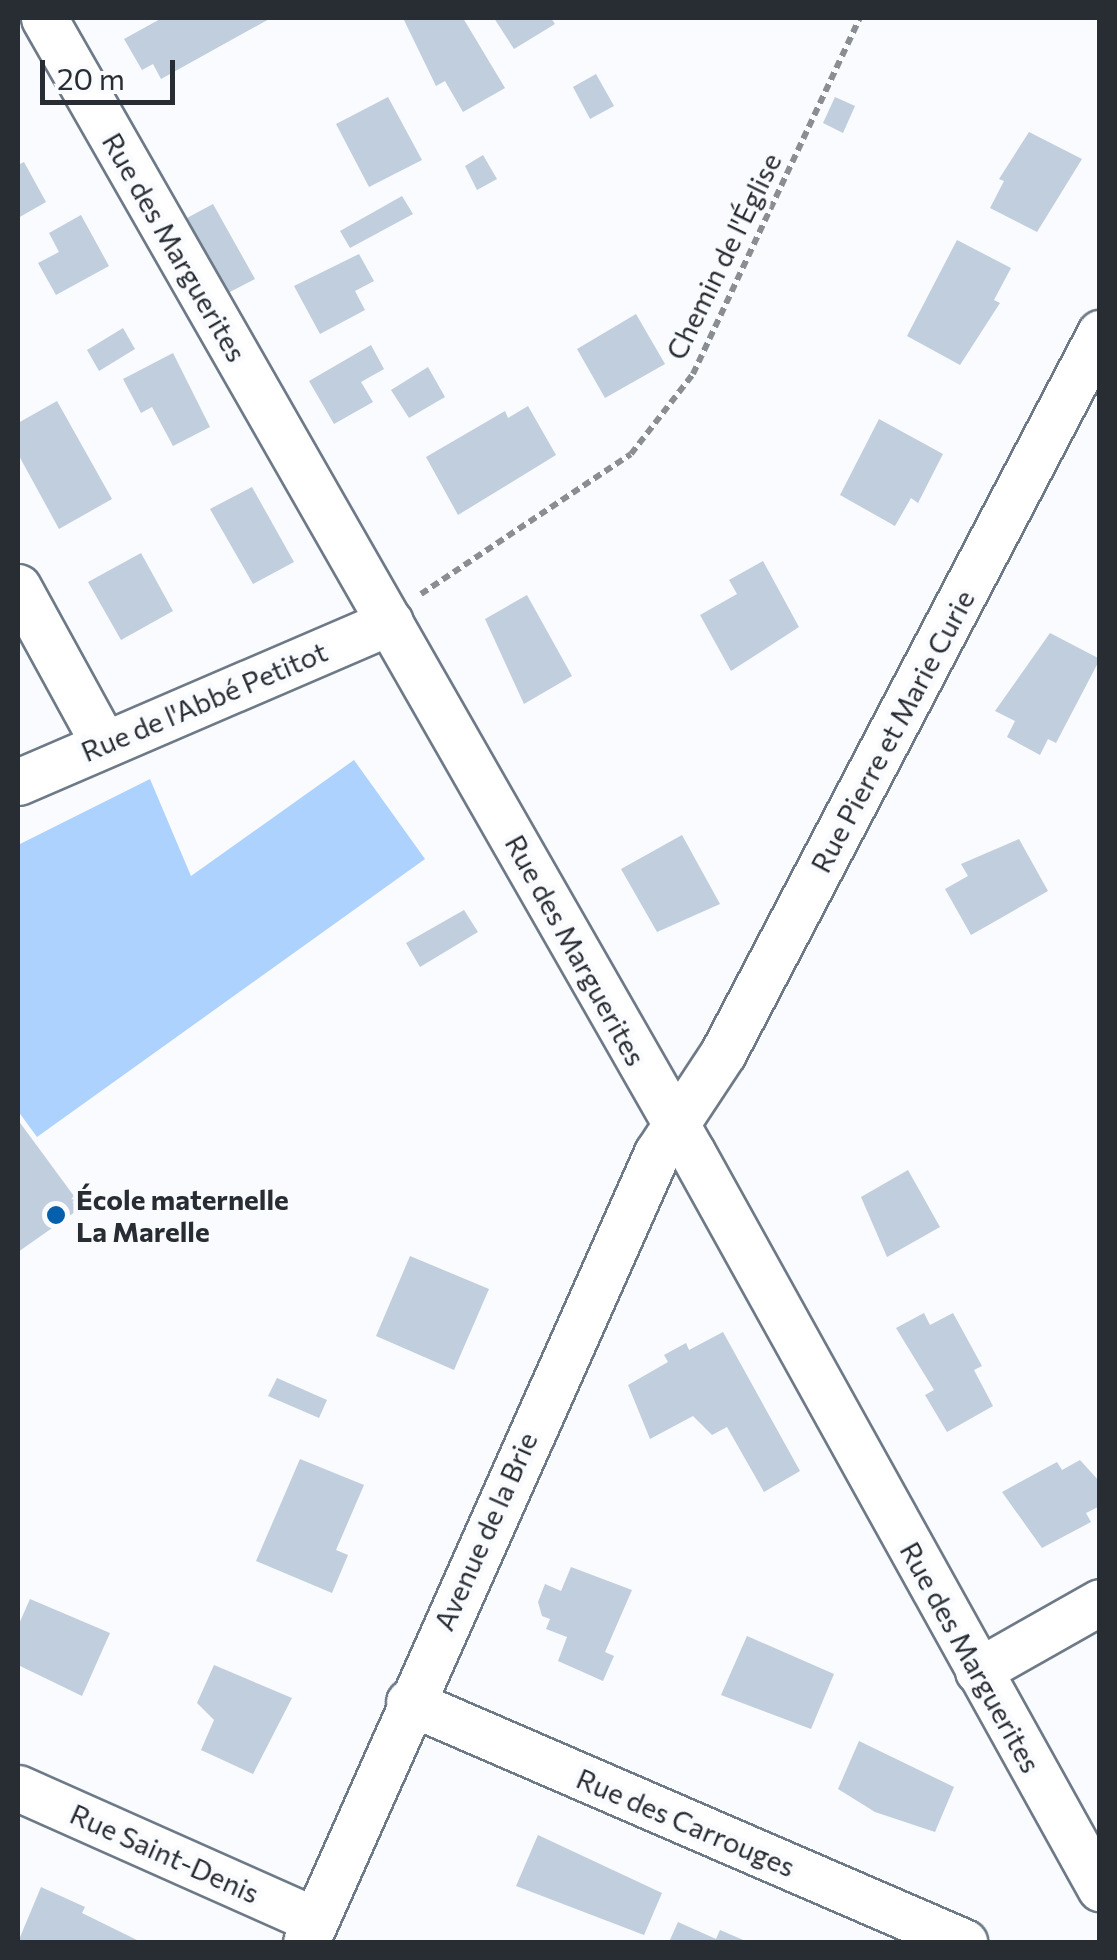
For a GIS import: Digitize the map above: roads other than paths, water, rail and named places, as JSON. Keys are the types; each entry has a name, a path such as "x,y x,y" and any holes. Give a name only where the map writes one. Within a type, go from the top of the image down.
{"street":[{"name":"Rue des Marguerites","path":"44,18 674,1123 1100,1888"},
{"name":"Rue Pierre et Marie Curie","path":"674,1123 723,1053 1100,333"},
{"path":"18,587 103,742"},
{"name":"Rue de l'Abbé Petitot","path":"18,782 103,742 390,622"},
{"name":"Avenue de la Brie","path":"309,1930 674,1123"},
{"path":"978,1671 1100,1602"},
{"name":"Rue des Carrouges","path":"409,1702 964,1942"},
{"name":"Rue Saint-Denis","path":"18,1788 309,1930"}],"place":[{"name":"École maternelle La Marelle","path":"56,1215"}]}
